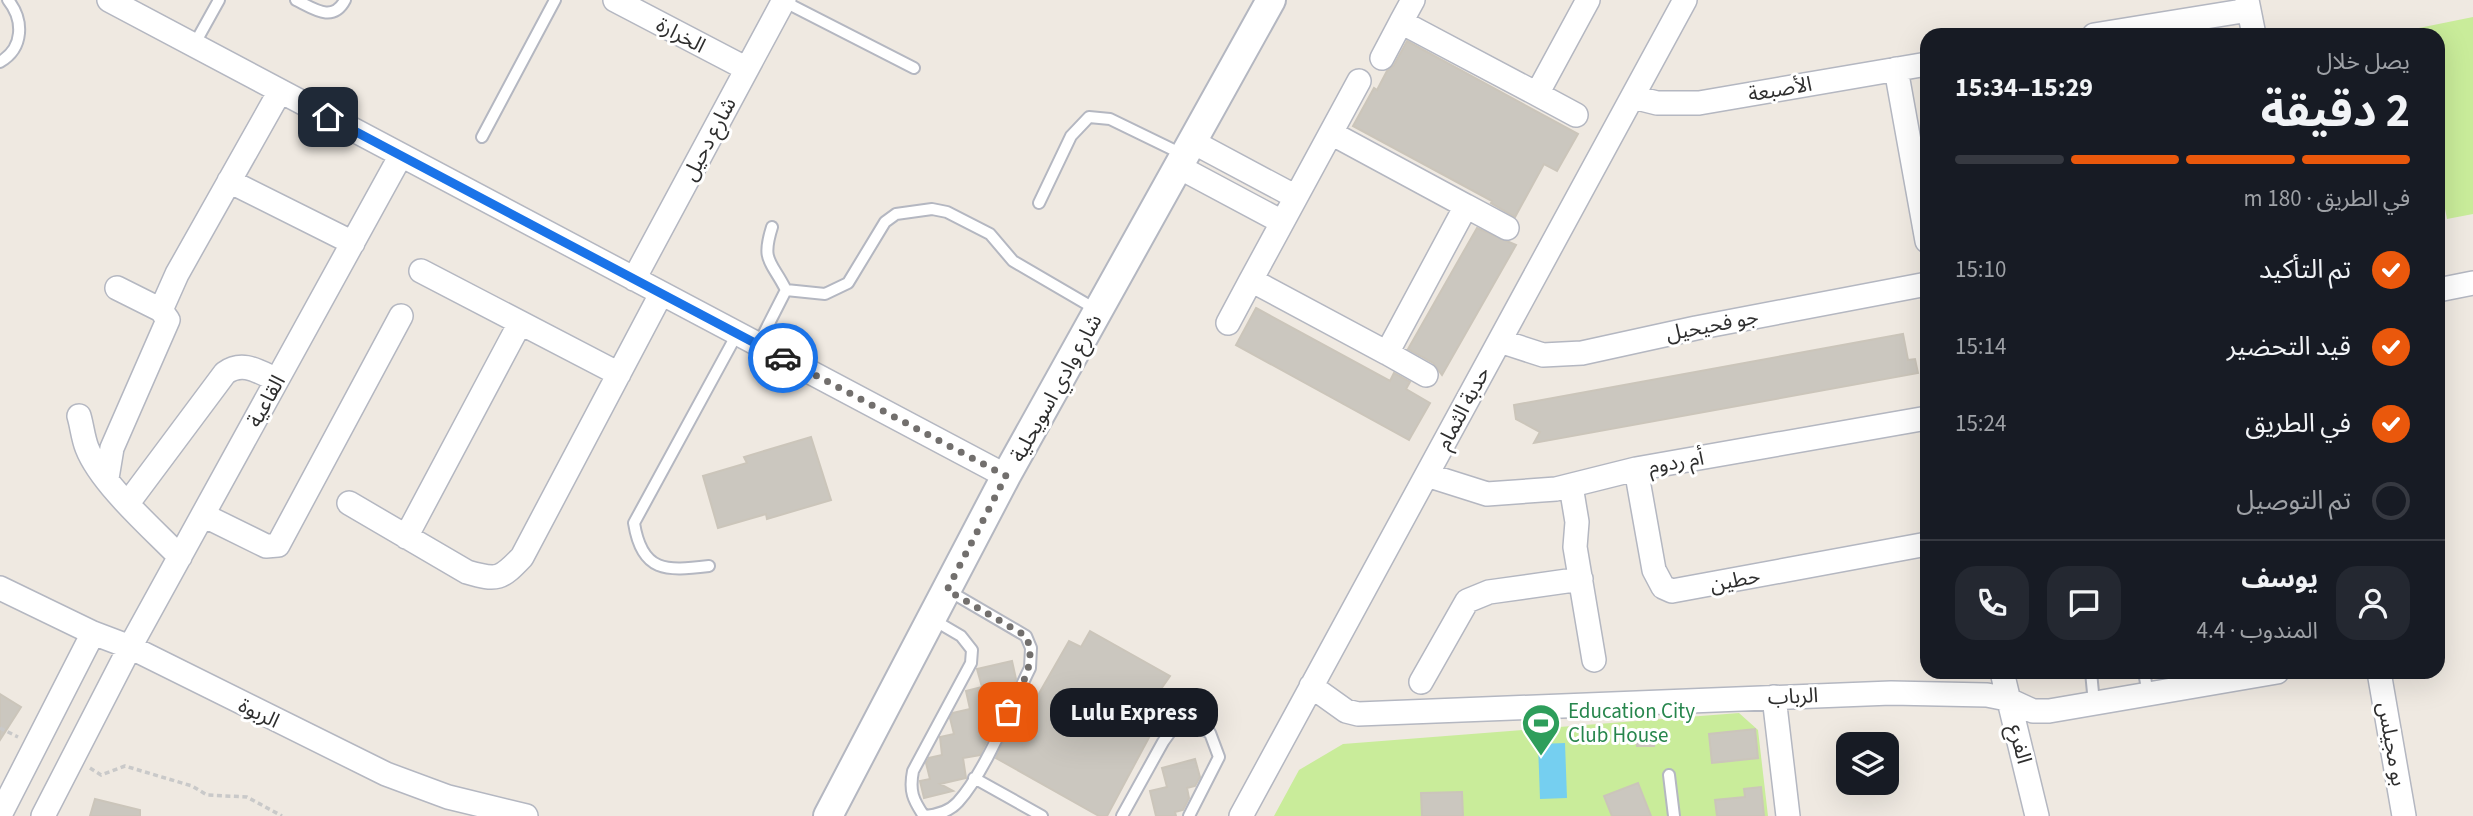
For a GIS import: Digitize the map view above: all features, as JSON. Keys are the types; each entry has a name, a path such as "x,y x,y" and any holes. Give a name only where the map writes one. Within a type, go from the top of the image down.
{"street":[{"path":"109,0 1006,476"},
{"name":"الخرارة","path":"615,0 747,69"},
{"name":"شارع دحيل","path":"634,279 784,0"},
{"name":"شارع وادي اسويحلية","path":"828,816 1006,476 1271,0"},
{"path":"1382,58 1413,0"},
{"path":"1537,94 1588,0"},
{"name":"حدبة الثمام","path":"1241,816 1685,0"},
{"path":"2130,28 2248,5 2253,28"},
{"path":"1401,22 1576,115"},
{"name":"الأصبعة","path":"1633,97 1657,103 1699,103 1920,65"},
{"path":"1896,69 1920,202"},
{"path":"1227,323 1359,82"},
{"path":"161,310 177,274 280,91"},
{"path":"1331,133 1507,228"},
{"name":"القاعية","path":"43,816 130,648 401,155"},
{"path":"1185,155 1296,197"},
{"path":"1185,155 1282,222"},
{"path":"229,181 353,243"},
{"path":"1387,353 1466,206"},
{"path":"421,271 619,374"},
{"path":"1251,280 1426,374"},
{"path":"2445,289 2473,283"},
{"name":"جو فحيحيل","path":"1500,341 1543,355 1582,354 1920,285"},
{"path":"107,478 112,448 168,320 161,310 117,288"},
{"path":"349,503 467,572 488,579 503,577 522,557 661,294"},
{"path":"203,515 266,546 278,545 401,316"},
{"path":"406,537 520,323"},
{"path":"128,503 225,373 234,367 244,366 277,380"},
{"path":"79,416 88,450 107,478 180,557"},
{"name":"أم ردوم","path":"1427,475 1487,494 1564,488 1636,469 1920,419"},
{"name":"حطين","path":"1636,469 1654,570 1663,587 1672,591 1920,545"},
{"path":"1564,488 1564,526 1575,547 1594,660"},
{"path":"1421,682 1467,601 1489,592 1581,579"},
{"name":"الربوة","path":"0,588 130,648 386,774 448,797 526,816"},
{"path":"0,815 93,633"},
{"name":"الفرع","path":"2003,679 2037,816"},
{"name":"الرباب","path":"1311,686 1346,711 1372,714 1891,693 1987,695 2007,699 2033,711 2094,703 2146,683 2194,679"},
{"name":"بو مجيلس","path":"2380,679 2404,816"},
{"path":"1774,697 1788,816"},
{"path":"57,705 64,721 72,726 89,726"}],"lane":[{"path":"0,62 14,50 19,37 16,10 8,0"},
{"path":"194,45 219,0"},
{"path":"296,0 322,13 331,14 340,10 345,0"},
{"path":"482,137 555,0"},
{"path":"784,0 914,68"},
{"path":"1039,203 1071,136 1090,117 1110,119 1185,155"},
{"path":"786,290 825,294 848,282 885,222 896,214 932,209 947,212 990,234 1013,261 1098,311"},
{"path":"772,227 765,249 770,264 786,290"},
{"path":"758,345 786,290"},
{"path":"709,566 671,571 650,562 638,544 635,523 737,334"},
{"path":"932,618 961,636 972,650 971,663 913,771 910,788 912,799 924,816 938,815 957,802 974,778 1030,668 1031,648 1026,636 947,590"},
{"path":"2092,679 2094,703"},
{"path":"1122,816 1163,742 1173,729 1191,724 1210,733 1219,757 1189,816"},
{"path":"1669,775 1674,816"},
{"path":"974,778 1042,816"}],"path":[{"path":"72,759 102,775 124,766 192,786 207,794 247,797 282,816"}],"green space":[{"path":"2473,17 2473,214 2447,219 2445,28 2419,28"},
{"name":"Education City Club House","path":"1739,713 1758,730 1768,816 1274,816 1299,770 1343,744"}],"water":[{"path":"1565,743 1567,798 1540,799 1538,744"}],"building":[{"path":"1407,41 1578,134 1557,171 1544,164 1515,217 1491,203 1492,201 1353,126 1374,88 1377,90"},
{"path":"1477,228 1516,245 1442,375 1433,363 1408,349"},
{"path":"1256,308 1390,381 1394,373 1410,382 1406,389 1430,403 1409,440 1236,345"},
{"path":"1903,334 1908,360 1915,359 1918,373 1534,443 1540,432 1516,419 1514,405"},
{"path":"811,437 831,500 767,519 766,514 718,528 703,476 747,463 744,457"},
{"path":"1090,631 1170,676 1161,689 1185,702 1174,720 1161,715 1107,816 1099,816 996,758 1022,704 1025,718 1069,641 1081,647"},
{"path":"1012,661 1016,679 980,755 963,758 966,778 940,784 953,791 924,798 920,781 930,779 926,763 929,758 942,755 940,737 954,734 950,718 953,713 970,709 966,691 982,687 977,669"},
{"path":"0,694 21,707 0,740"},
{"path":"1755,729 1758,758 1712,763 1709,734"},
{"path":"1637,730 1653,730 1654,746 1637,746"},
{"path":"1195,759 1200,777 1195,786 1187,788 1189,798 1183,810 1175,812 1176,816 1156,816 1150,791 1167,787 1162,768"},
{"path":"1638,783 1651,816 1612,816 1604,796"},
{"path":"1761,787 1764,816 1717,816 1715,800 1745,797 1744,789"},
{"path":"1462,792 1463,816 1422,816 1421,793"},
{"path":"95,799 140,810 140,816 90,816"}],"way so far":[{"path":"783,358 1006,476 947,590 1026,636 1031,648 1030,668 1008,712"}],"place":[{"name":"Lulu Express","path":"1008,712"},
{"name":"Education City Club House","path":"1541,757"}],"route":[{"path":"328,117 783,358"}]}
